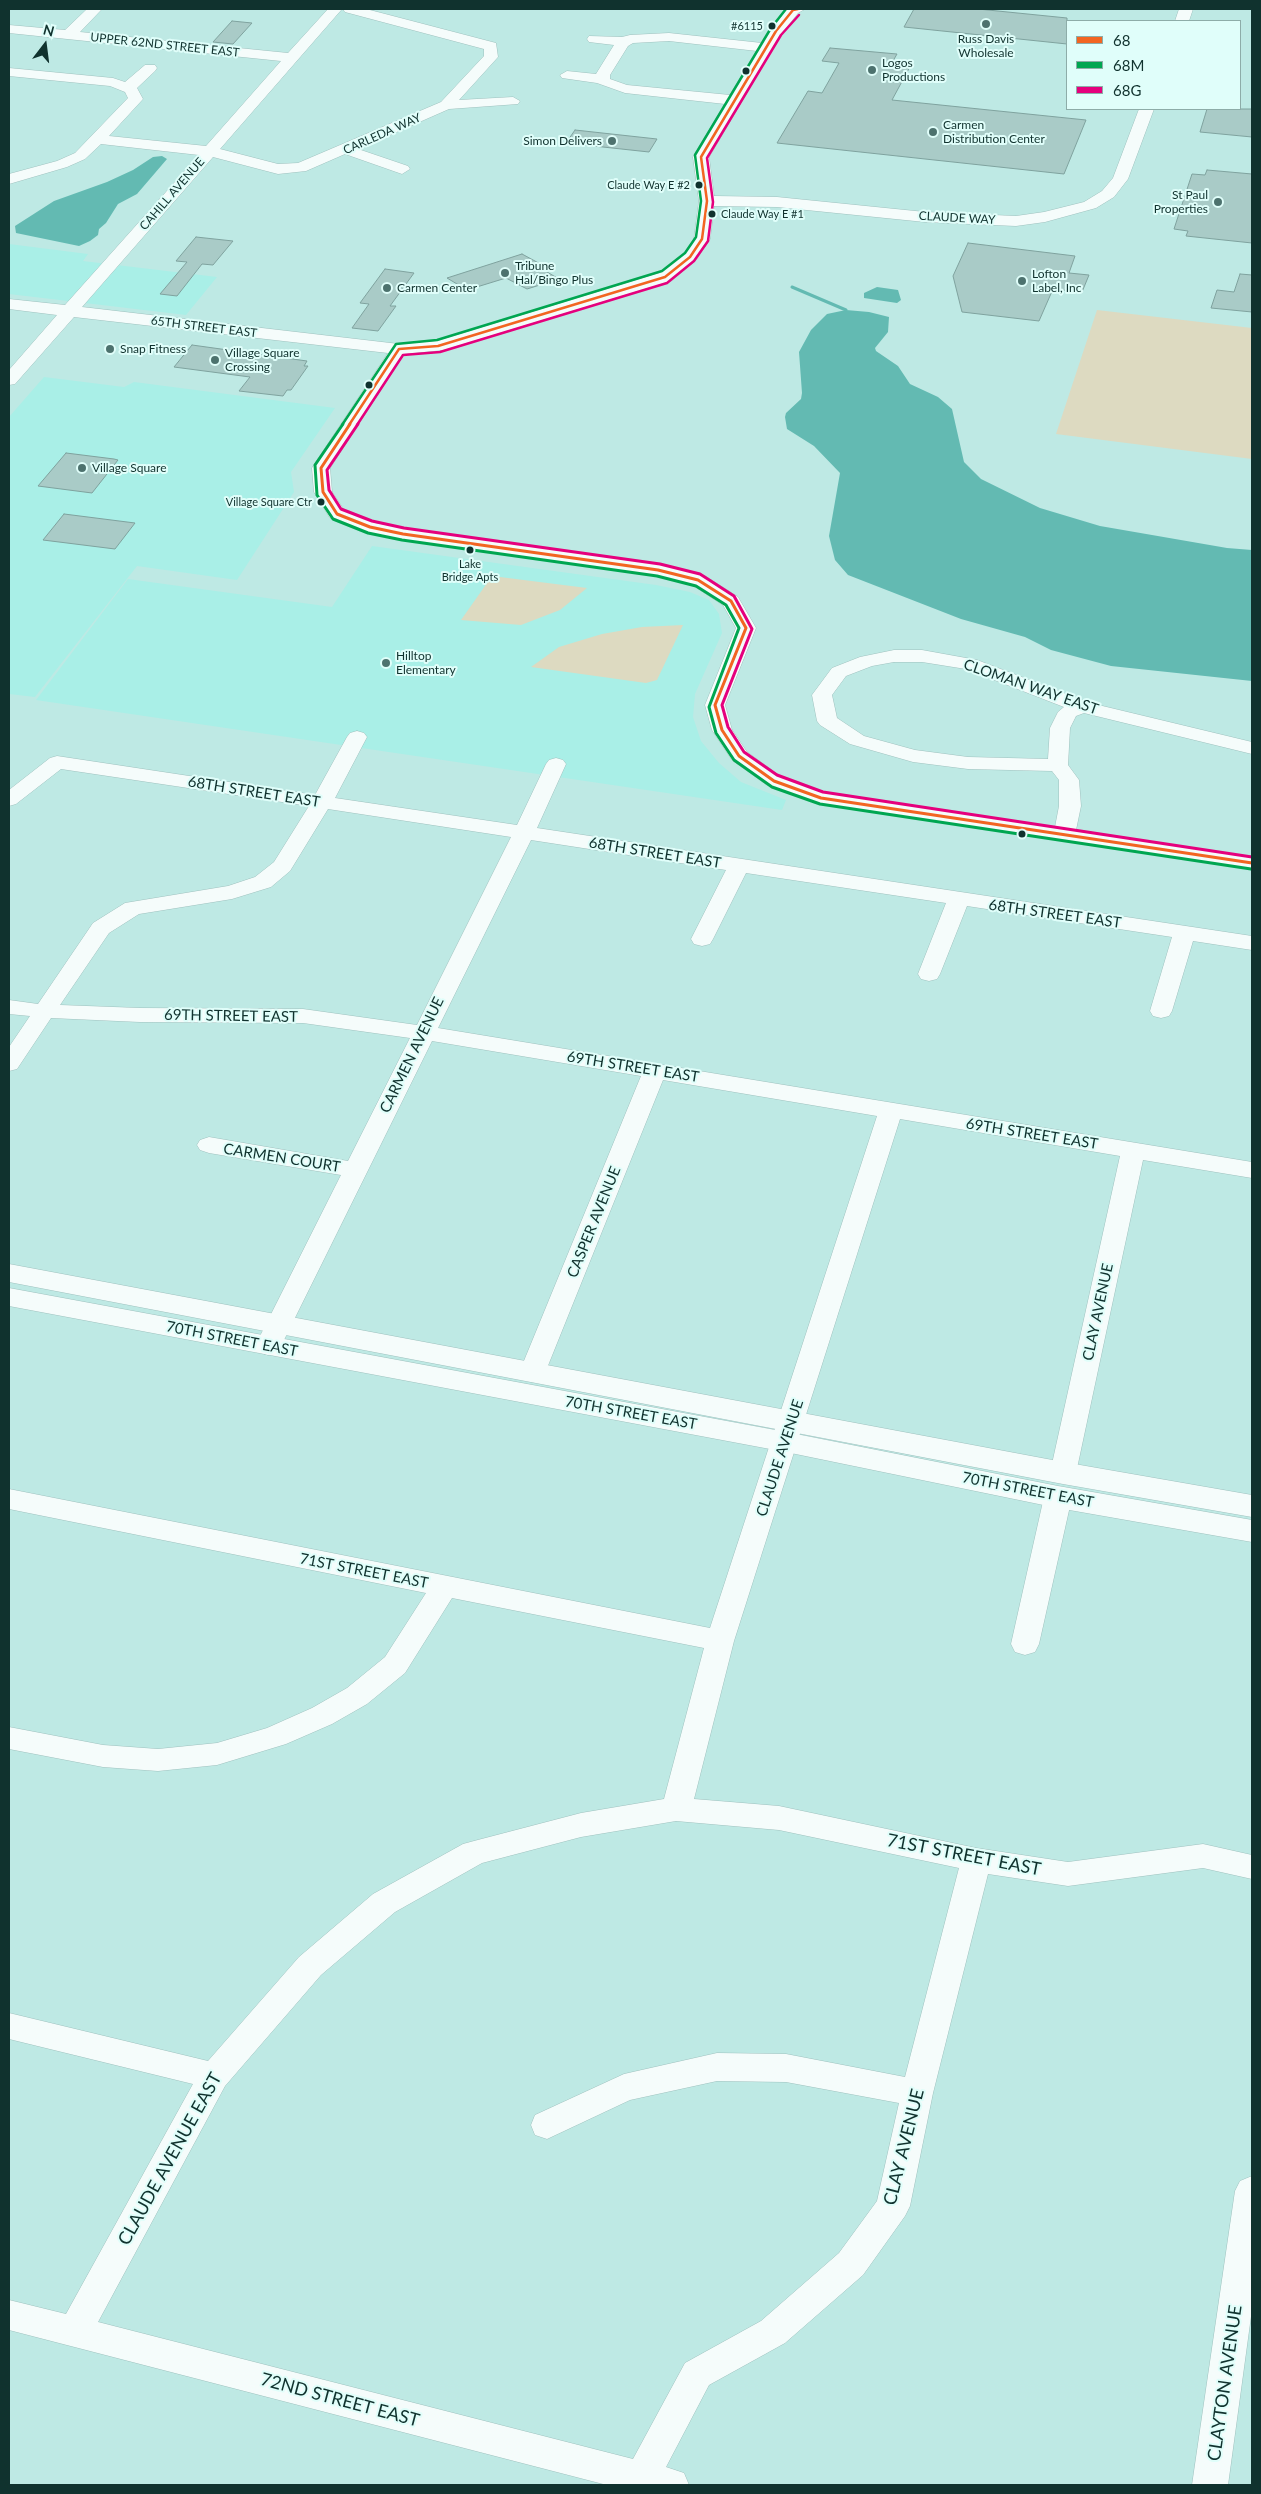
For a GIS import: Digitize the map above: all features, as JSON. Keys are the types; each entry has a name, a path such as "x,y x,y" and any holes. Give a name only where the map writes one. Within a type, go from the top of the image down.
{"main road":[{"name":"70TH STREET EAST","path":"9,1273 274,1336 1061,1485 1252,1531"},
{"name":"70TH STREET EAST","path":"9,1297 532,1373 789,1432"},
{"name":"70TH STREET EAST","path":"1061,1485 1252,1506"}],"street":[{"path":"69,35 95,9"},
{"name":"CAHILL AVENUE","path":"9,380 335,9"},
{"name":"CARLEDA WAY","path":"98,139 209,152 278,169 301,168 347,150 446,105 491,57 491,46 350,9"},
{"path":"798,9 793,10 780,25 701,157 707,202 702,239 690,256 666,277 438,346 399,349 321,468 323,492 337,514 370,527 403,534 658,570 698,580 731,601 746,628 715,705 722,730 740,756 774,781 821,798 1252,863"},
{"name":"UPPER 62ND STREET EAST","path":"9,29 292,58"},
{"path":"603,79 603,76 625,42 630,39 669,37 766,48"},
{"path":"594,39 625,42"},
{"path":"126,86 134,84 150,68"},
{"path":"9,72 114,82 126,86 136,95 136,99 98,139 73,160 9,179"},
{"path":"567,75 603,79 614,87 630,90 735,100"},
{"path":"619,105 630,90"},
{"path":"446,105 513,101"},
{"name":"CLAUDE WAY","path":"707,202 777,202 925,217 1016,221 1045,217 1090,205 1108,194 1120,180 1147,110"},
{"path":"347,150 402,169"},
{"name":"65TH STREET EAST","path":"9,304 399,349"},
{"name":"CLOMAN WAY EAST","path":"1058,765 968,763 913,756 857,740 827,721 822,695 839,672 867,661 894,656 922,656 970,664 1083,707 1252,748"},
{"path":"1064,835 1070,806 1069,780 1058,765 1060,728 1068,712 1083,707"},
{"path":"9,1064 43,1011 101,928 133,908 232,892 264,882 282,866 322,802 357,736"},
{"name":"68TH STREET EAST","path":"9,800 57,762 958,900 1252,943"},
{"name":"CARMEN AVENUE","path":"274,1336 524,833 556,764"},
{"path":"702,939 739,866"},
{"path":"929,974 958,900"},
{"path":"1162,1011 1184,933"},
{"name":"69TH STREET EAST","path":"9,1007 43,1011 303,1016 423,1033 1252,1170"},
{"name":"CASPER AVENUE","path":"532,1373 655,1071"},
{"name":"CLAUDE AVENUE","path":"676,1808 720,1641 789,1432 891,1110"},
{"name":"CARMEN COURT","path":"209,1146 356,1170"},
{"name":"CLAY AVENUE","path":"1026,1644 1133,1150"},
{"name":"71ST STREET EAST","path":"9,1499 720,1641"},
{"path":"9,1738 103,1756 158,1760 217,1754 276,1736 322,1716 343,1704 395,1665 444,1587"},
{"name":"71ST STREET EAST","path":"676,1808 779,1818 976,1860 1068,1874 1203,1856 1252,1867"},
{"name":"CLAUDE AVENUE EAST","path":"75,2331 214,2076 310,1966 384,1903 474,1853 581,1825 676,1808"},
{"name":"CLAY AVENUE","path":"651,2483 697,2374 773,2332 851,2264 893,2206 917,2093 976,1860"},
{"path":"9,2026 214,2076"},
{"path":"548,2125 624,2088 717,2067 786,2068 917,2093"},
{"name":"CLAYTON AVENUE","path":"1210,2485 1252,2191"},
{"name":"72ND STREET EAST","path":"9,2315 651,2483"}],"shaded area":[{"path":"162,156 167,159 137,194 118,204 106,223 99,229 98,235 90,241 79,246 16,233 15,226 54,201 107,182 133,170 153,157"},
{"path":"9,244 88,254 83,261 217,277 186,315 9,294"},
{"path":"877,287 898,290 901,300 897,303 864,298 864,293"},
{"path":"846,310 869,312 889,317 888,332 875,348 876,351 898,366 910,384 938,397 952,409 964,462 981,479 1040,508 1100,526 1227,548 1252,550 1252,681 1111,666 1051,650 1025,637 961,619 848,575 835,560 829,536 840,473 814,446 787,429 785,417 786,413 801,399 799,352 811,330 827,314"},
{"path":"1097,310 1252,328 1252,459 1056,434"},
{"path":"44,377 124,387 134,382 335,408 291,472 294,492 237,580 137,566 35,697 9,694 9,417"},
{"name":"Hilltop Elementary","path":"372,546 656,585 690,592 709,600 719,614 722,633 695,694 693,717 701,741 719,763 741,782 786,800 782,810 36,700 128,579 332,607"},
{"path":"492,576 587,588 560,610 521,625 461,620"},
{"path":"683,625 657,680 646,683 531,667 559,647 602,634 642,627"}],"building":[{"name":"Russ Davis Wholesale","path":"914,9 978,9 1067,18 1066,44 904,27"},
{"path":"232,21 252,23 233,44 213,42"},
{"name":"Carmen Distribution Center","path":"830,48 897,54 893,61 912,63 892,100 1086,120 1064,174 777,143 808,91 822,93 839,63 822,61"},
{"path":"1252,109 1252,137 1200,132 1207,110"},
{"name":"Simon Delivers","path":"575,130 657,139 649,152 566,143"},
{"name":"St Paul Properties","path":"1207,170 1252,174 1252,243 1186,236 1188,231 1174,229 1192,174 1205,175"},
{"path":"196,237 233,241 213,265 202,264 177,296 160,294 187,262 176,261"},
{"name":"Lofton Label, Inc","path":"968,243 1075,256 1069,273 1089,275 1082,292 1053,289 1039,321 962,312 953,276"},
{"name":"Tribune Hal/Bingo Plus","path":"522,254 546,267 542,269 559,279 527,289 506,278 467,290 447,278"},
{"name":"Carmen Center","path":"385,269 414,273 390,306 396,306 378,331 352,328 369,304 360,303"},
{"path":"1240,274 1252,275 1252,312 1211,308 1217,290 1234,292"},
{"path":"192,345 307,361 304,366 308,366 291,390 287,390 283,396 239,391 250,377 174,367"},
{"name":"Village Square","path":"66,453 118,460 92,493 38,486"},
{"path":"64,514 135,523 115,549 43,540"}],"waterway":[{"path":"792,287 846,310"}],"transit line":[{"name":"68M","path":"786,9 771,28 695,155 701,201 696,237 685,253 662,271 437,340 396,344 315,465 317,495 333,519 368,533 402,540 657,576 696,586 726,605 739,628 709,707 716,733 734,760 772,787 820,804 1251,869"},
{"name":"68","path":"798,9 793,10 776,31 701,157 707,201 702,239 690,257 665,277 438,346 399,349 321,468 323,492 337,514 370,527 403,534 658,570 698,580 731,601 746,628 715,705 722,730 739,756 774,781 821,798 1252,863"},
{"name":"68G","path":"799,15 781,35 707,158 713,202 708,241 694,261 667,283 440,352 403,355 327,470 329,490 341,509 372,521 404,528 660,564 700,574 734,596 752,629 722,705 728,727 744,752 777,775 823,792 1252,857"}],"place":[{"name":"Russ Davis Wholesale","path":"986,24"},
{"name":"#6115","path":"772,26"},
{"name":"Logos Productions","path":"872,70"},
{"name":"Carmen Distribution Center","path":"933,132"},
{"name":"Simon Delivers","path":"612,141"},
{"name":"Claude Way E #2","path":"699,185"},
{"name":"St Paul Properties","path":"1218,202"},
{"name":"Claude Way E #1","path":"712,214"},
{"name":"Tribune Hal/Bingo Plus","path":"505,273"},
{"name":"Lofton Label, Inc","path":"1022,281"},
{"name":"Carmen Center","path":"387,288"},
{"name":"Snap Fitness","path":"110,349"},
{"name":"Village Square Crossing","path":"215,360"},
{"name":"Village Square","path":"82,468"},
{"name":"Village Square Ctr","path":"321,502"},
{"name":"Lake Bridge Apts","path":"470,550"},
{"name":"Hilltop Elementary","path":"386,663"}]}
